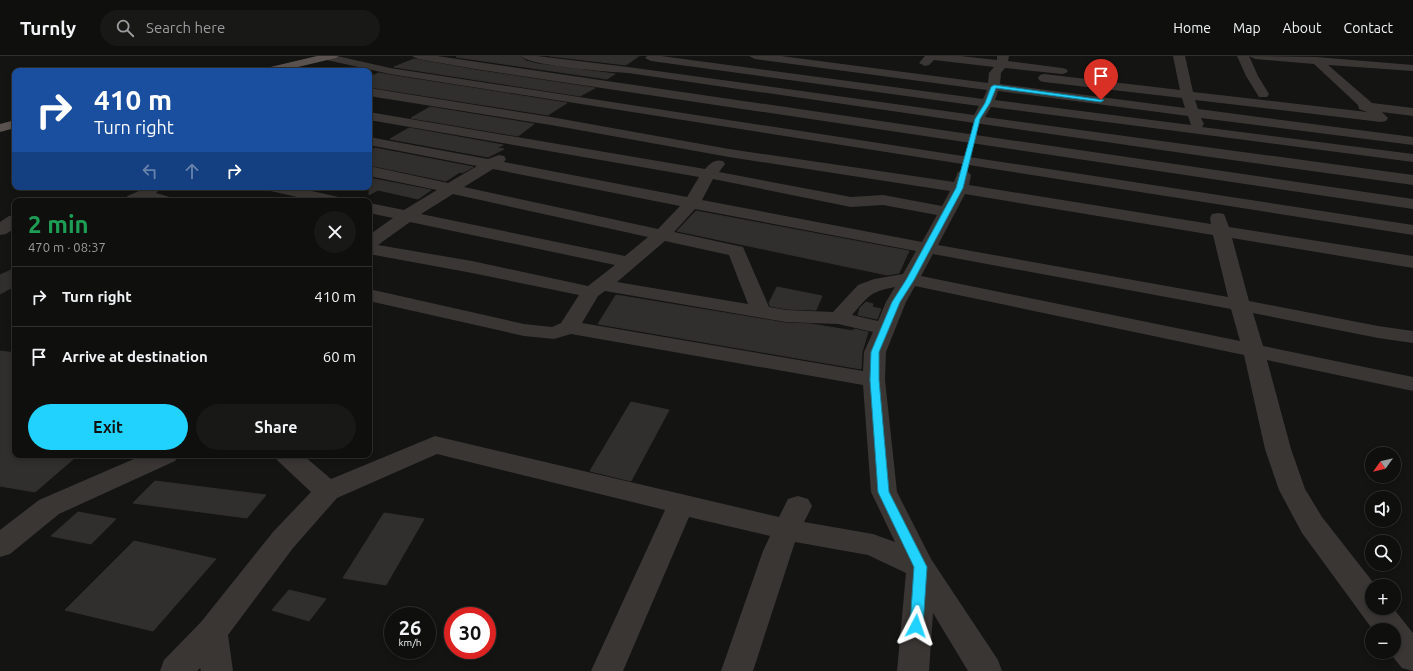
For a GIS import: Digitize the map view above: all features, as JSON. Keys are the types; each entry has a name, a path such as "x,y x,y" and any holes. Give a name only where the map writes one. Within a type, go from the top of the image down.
{"main road":[{"path":"280,68 329,57"},
{"path":"0,128 12,125"}],"street":[{"path":"418,56 475,66 779,110 990,92 1191,105 1413,158"},
{"path":"372,117 412,99 475,66 498,56"},
{"path":"527,56 538,60 628,70 798,94 990,92 1191,105 1407,140"},
{"path":"755,56 828,60 990,92 1202,152 1413,180"},
{"path":"1179,56 1240,305 1254,351 1278,449 1292,490 1312,525 1365,595"},
{"path":"1243,56 1252,76 1263,94"},
{"path":"1255,56 1413,68"},
{"path":"1377,56 1396,66 1413,78"},
{"path":"329,57 390,71 1413,230"},
{"path":"372,241 383,232 408,216 493,164 520,142 628,70 652,57 808,78 990,92 1381,118"},
{"path":"569,327 597,289 660,234 692,203 708,174 729,153 798,94 808,78 828,60"},
{"path":"1316,60 1350,92 1370,106 1381,118 1407,140 1413,148"},
{"path":"911,61 925,63 990,92 1207,174 1413,204"},
{"path":"372,92 551,121 729,153 960,188 1413,262"},
{"path":"986,671 920,567 884,492 874,380 875,352 896,302 928,248 960,188 966,160 990,92"},
{"path":"1191,105 1263,94 1413,112"},
{"path":"372,117 708,174 851,202 883,200 947,212"},
{"path":"372,142 928,248 1413,338"},
{"path":"372,172 737,251 761,312"},
{"path":"286,190 323,198"},
{"path":"143,194 157,198"},
{"path":"0,209 12,213"},
{"path":"372,209 628,262"},
{"path":"0,230 12,222"},
{"path":"372,250 597,289 786,316 838,318 885,329"},
{"path":"838,318 865,289 874,285 910,280 1413,384"},
{"path":"372,296 524,330 554,333 569,327 874,380"},
{"path":"176,671 212,632 282,540 328,491 435,445 681,504 793,518 873,545 920,567"},
{"path":"0,546 49,507 159,458"},
{"path":"290,458 328,491"},
{"path":"607,671 681,504"},
{"path":"737,671 777,551 793,518"},
{"path":"913,671 920,567"},
{"path":"212,632 217,671"},
{"path":"1401,642 1413,658"}],"building":[{"path":"520,56 526,61 538,64 615,74 607,79 456,57"},
{"path":"550,56 639,56 626,65"},
{"path":"414,59 475,70 595,88 580,96 394,67"},
{"path":"379,73 567,103 548,115 372,87 372,76"},
{"path":"430,107 534,124 518,136 411,118"},
{"path":"409,128 503,145 497,148 504,149 488,157 390,139"},
{"path":"375,148 473,167 462,173 460,172 446,181 372,166 372,150"},
{"path":"372,179 431,190 418,199 378,190 369,195 369,190 372,190"},
{"path":"696,211 909,251 899,273 887,275 677,231"},
{"path":"12,269 12,288 0,294 0,275"},
{"path":"777,287 822,296 816,310 786,309 770,306 769,303"},
{"path":"616,295 786,323 811,324 868,332 862,352 861,369 598,324"},
{"path":"866,302 873,304 872,307 881,309 877,319 858,315 860,308"},
{"path":"0,351 12,353 12,458 75,458 35,492 0,486"},
{"path":"631,402 669,410 631,481 590,471"},
{"path":"155,481 266,495 247,518 133,503"},
{"path":"78,512 116,519 91,544 51,536"},
{"path":"384,513 424,519 386,585 343,578"},
{"path":"134,541 216,559 153,631 65,610"},
{"path":"289,590 326,599 309,621 272,610"}],"route":[{"path":"916,626 920,567 884,492 874,380 875,352 896,302 910,280 960,188 971,139 978,119 994,87 1101,100"}]}
